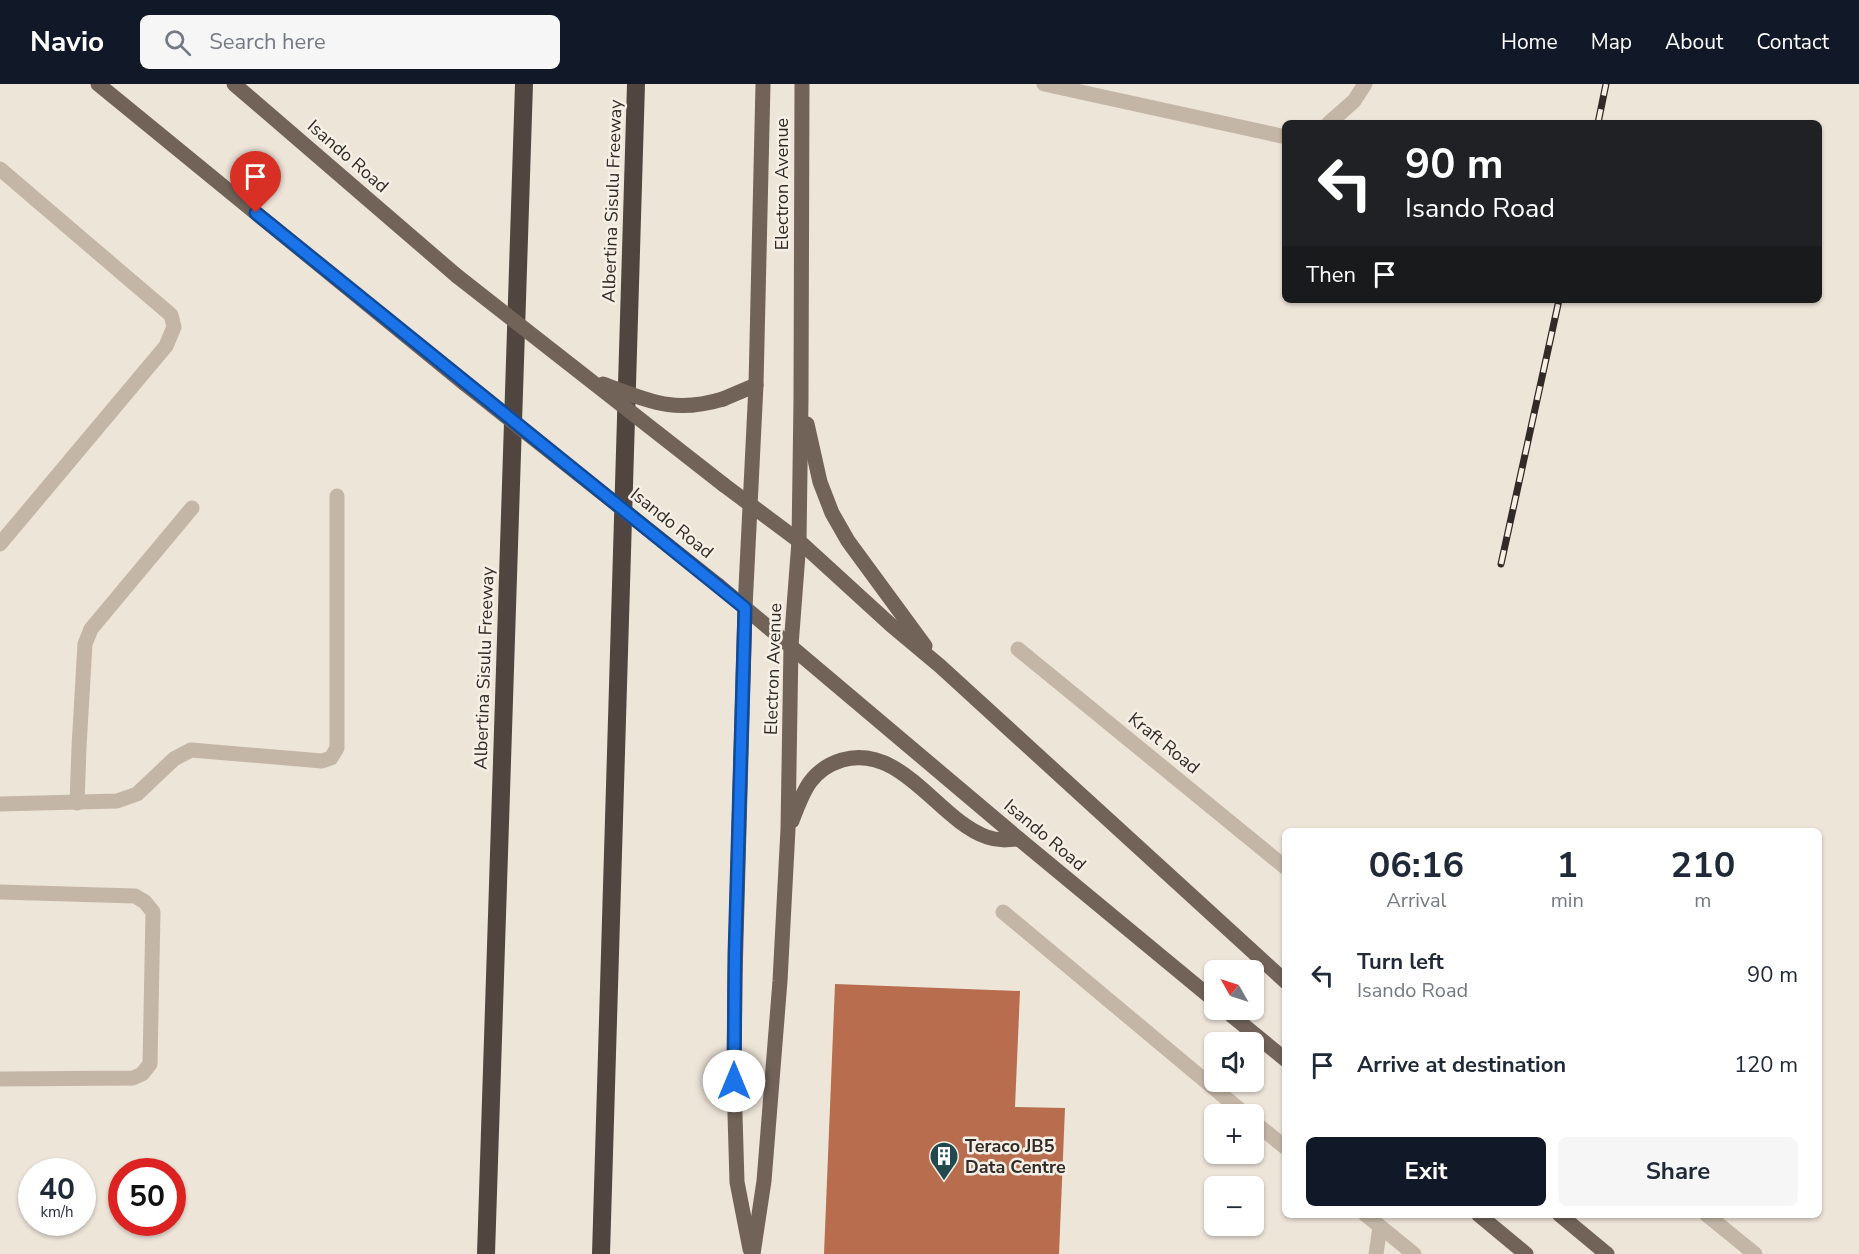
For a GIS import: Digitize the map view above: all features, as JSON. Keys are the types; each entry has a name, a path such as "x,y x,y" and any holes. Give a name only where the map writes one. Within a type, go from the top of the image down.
{"highway":[{"name":"Albertina Sisulu Freeway","path":"486,1254 524,84"},
{"name":"Albertina Sisulu Freeway","path":"602,1254 636,84"}],"main road":[{"name":"Isando Road","path":"98,84 465,384 718,585 1204,992"},
{"name":"Isando Road","path":"234,84 457,276 799,541 891,625 940,666 1282,978"},
{"name":"Electron Avenue","path":"752,1254 737,1182 734,1081 735,955 745,608 756,385 763,84"},
{"name":"Electron Avenue","path":"752,1254 764,1181 780,981 788,829 791,646 799,541 802,84"},
{"path":"591,381 655,403 679,407 701,405 723,399 756,385"},
{"path":"801,400 820,482 832,513 848,541 940,666"},
{"path":"788,829 804,791 816,774 830,764 851,758 874,760 897,769 964,823 985,836 999,840 1019,839"},
{"path":"1237,1020 1282,1057"},
{"path":"1483,1218 1526,1254"},
{"path":"1564,1218 1608,1254"}],"street":[{"path":"1044,84 1282,136"},
{"path":"1332,120 1354,101 1365,84"},
{"path":"0,169 171,315 174,327 166,346 0,544"},
{"path":"0,804 117,801 137,794 174,759 191,750 322,761 331,758 337,748 337,496"},
{"path":"78,803 79,747 86,644 91,629 192,508"},
{"name":"Kraft Road","path":"1018,649 1282,865"},
{"path":"0,892 135,896 146,902 153,912 150,1064 142,1074 133,1078 0,1079"},
{"path":"1003,912 1233,1104"},
{"path":"1264,1130 1282,1145"},
{"path":"1370,1218 1414,1254"},
{"path":"1711,1218 1755,1254"},
{"path":"1376,1254 1380,1227"}],"building":[{"name":"Teraco JB5 Data Centre","path":"835,984 1020,991 1015,1107 1065,1108 1059,1254 824,1254"}],"railway":[{"path":"1599,120 1606,84"},
{"path":"1501,564 1558,303"}],"place":[{"name":"Teraco JB5 Data Centre","path":"944,1182"}],"route":[{"path":"256,213 745,608 738,819 734,1081"}]}
